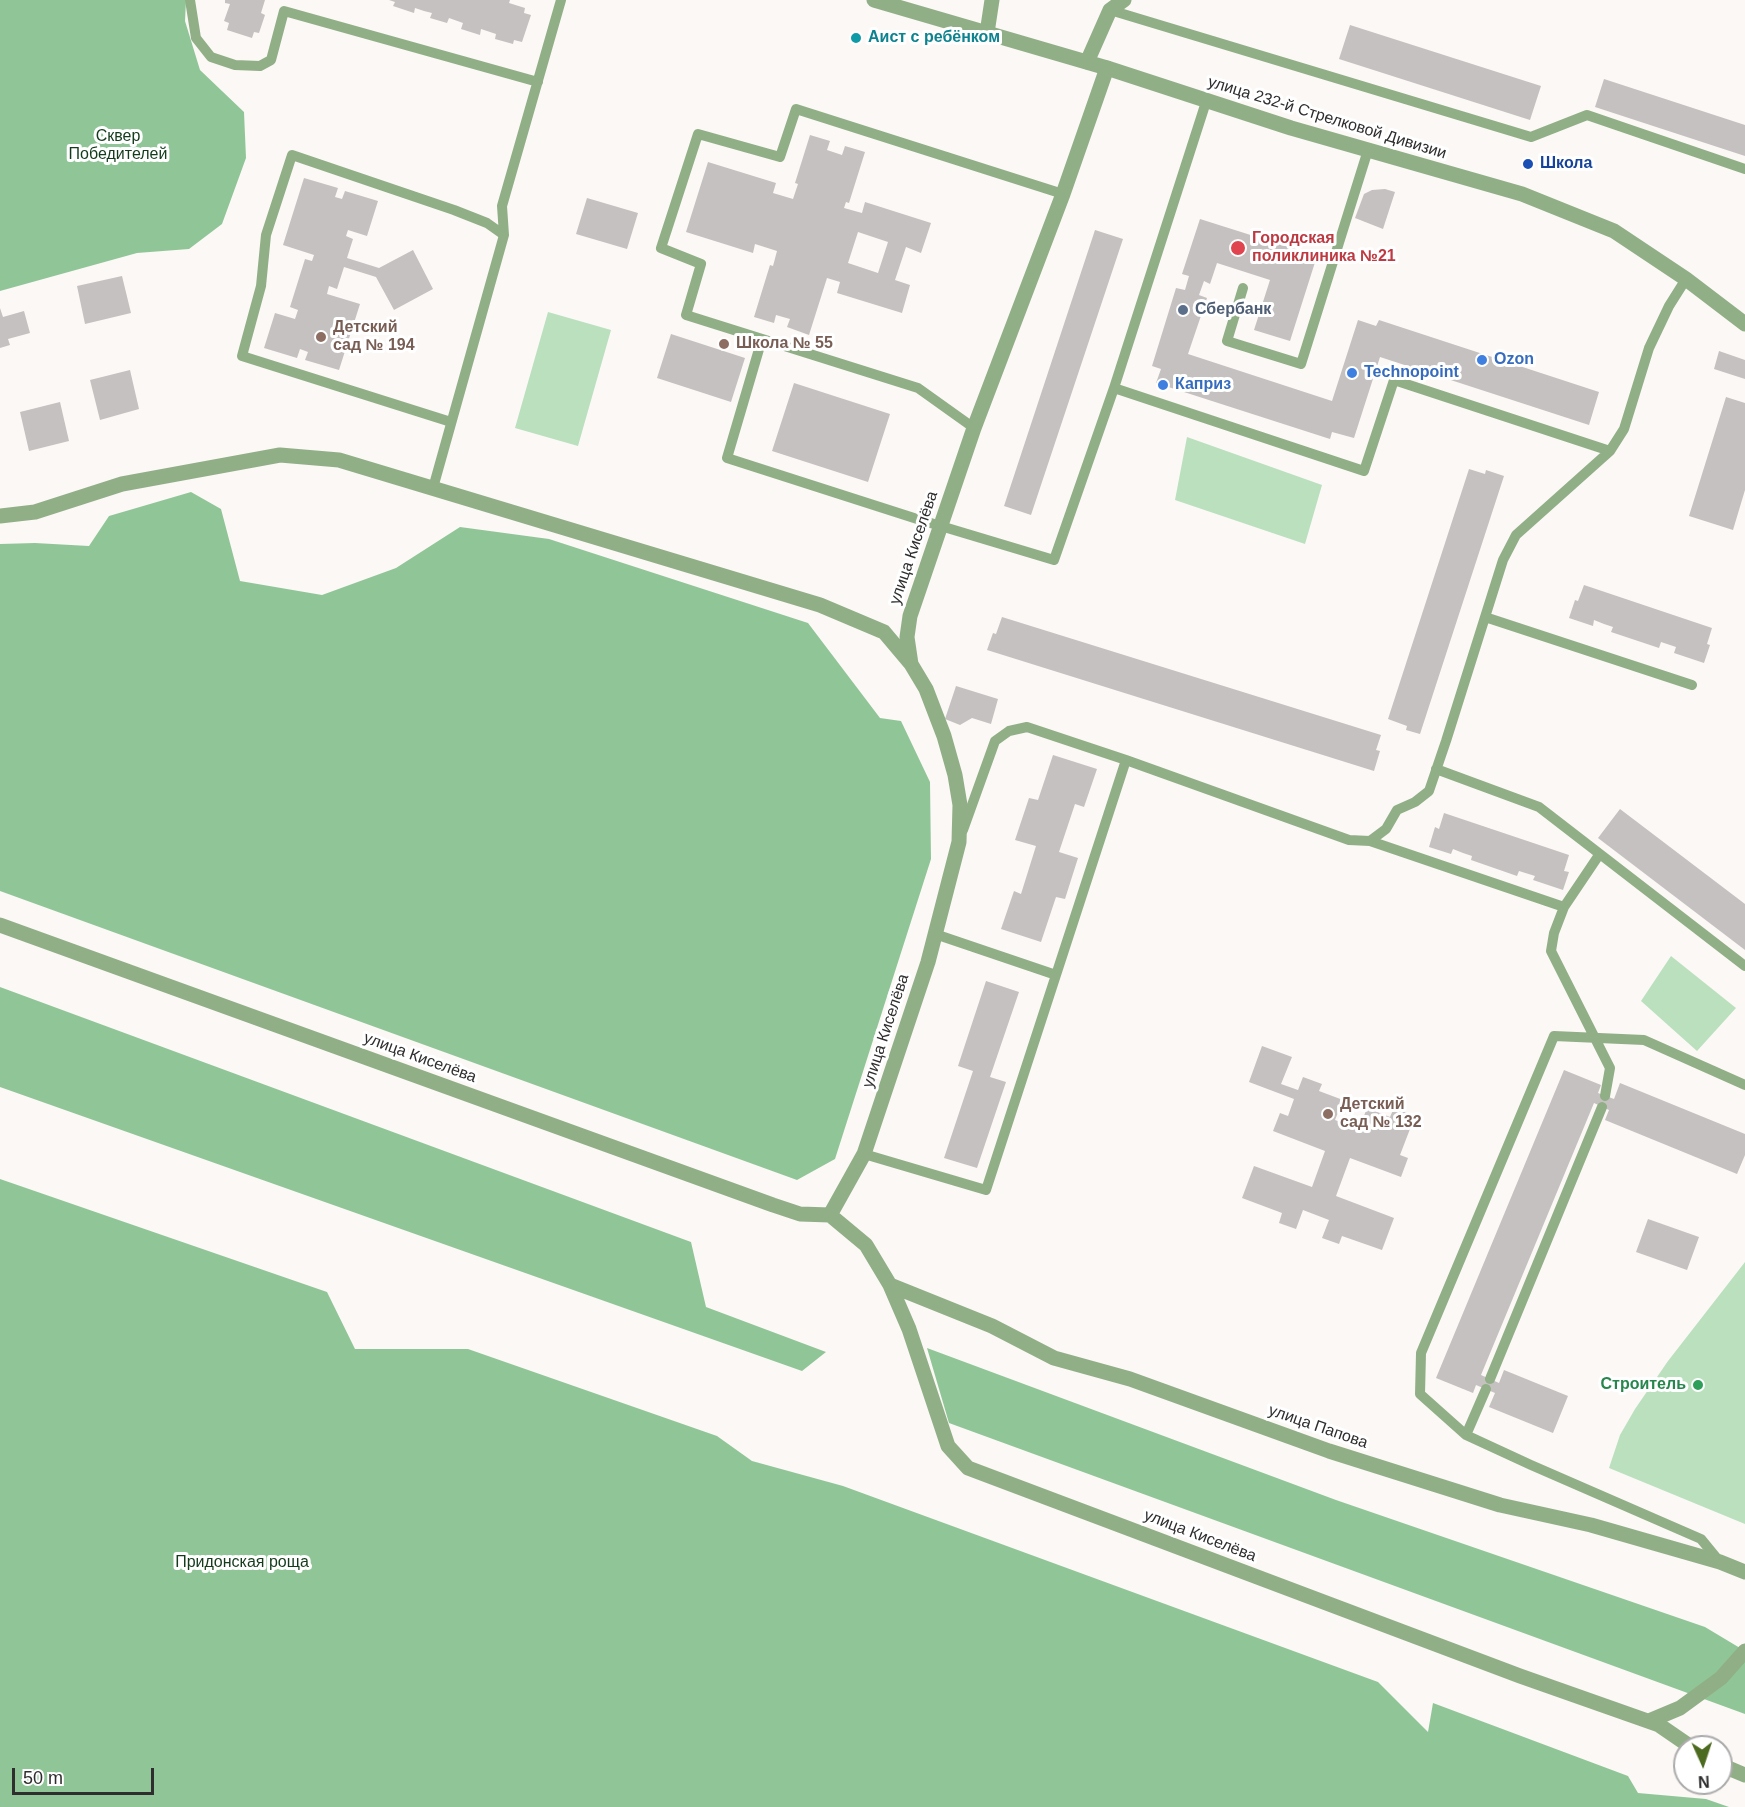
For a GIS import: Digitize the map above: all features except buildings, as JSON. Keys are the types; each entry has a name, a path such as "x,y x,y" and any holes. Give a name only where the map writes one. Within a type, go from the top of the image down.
{"street":[{"name":"улица 232-й Стрелковой Дивизии","path":"874,0 1107,68 1206,102 1522,194 1614,231 1686,279 1745,324"},
{"path":"987,33 992,0"},
{"path":"1087,62 1110,10 1124,0"},
{"name":"улица Киселёва","path":"830,1215 864,1154 928,962 959,842 960,805 955,774 944,736 926,689 911,664 907,637 910,616 974,428 1064,194 1107,68"},
{"path":"0,516 35,512 122,484 280,454 339,460 820,605 884,632 911,664"},
{"name":"улица Киселёва","path":"0,925 773,1205 800,1214 830,1215 866,1245 890,1285 909,1329 948,1446 968,1468 1509,1672 1649,1721 1674,1735"},
{"name":"улица Папова","path":"890,1285 992,1326 1054,1358 1130,1379 1329,1451 1500,1505 1591,1525 1720,1562 1745,1572"},
{"path":"1649,1721 1680,1708 1721,1678 1745,1651"}],"lane":[{"path":"190,0 196,38 211,57 235,65 260,66 271,60 284,12 538,82"},
{"path":"433,488 504,235 502,206 561,0"},
{"path":"1110,10 1531,137 1587,115 1745,168"},
{"path":"762,339 727,458 1054,560 1114,388 1206,102"},
{"path":"974,428 918,388 686,315 701,264 661,248 698,134 780,157 796,109 1064,194"},
{"path":"1243,288 1227,341 1301,364 1368,150"},
{"path":"451,422 242,356 261,286 266,236 292,155 454,210 487,223 504,235"},
{"path":"1370,841 1386,829 1397,810 1415,802 1429,791 1503,560 1516,536 1610,451 1624,429 1649,348 1669,306 1686,279"},
{"path":"1114,388 1364,471 1394,380 1610,451"},
{"path":"1485,617 1692,685"},
{"path":"959,842 995,741 1009,731 1027,727 1350,840 1370,841 1564,907"},
{"path":"864,1154 986,1190 1126,760"},
{"path":"1436,769 1539,807 1745,966"},
{"path":"1466,1435 1603,1101 1610,1068 1551,951 1554,933 1564,907 1599,855"},
{"path":"934,934 1056,975"},
{"path":"1720,1562 1701,1539 1531,1466 1466,1435 1420,1394 1421,1353 1554,1036 1644,1040 1745,1085"}],"green space":[{"name":"Сквер Победителей","path":"0,0 186,0 185,21 200,70 244,112 246,158 222,224 189,249 137,253 0,291"},
{"path":"548,312 611,330 578,446 515,428"},
{"path":"1187,437 1322,485 1305,544 1175,500"},
{"path":"191,492 221,509 240,581 322,595 396,568 460,527 549,539 808,623 880,718 901,721 930,782 931,859 835,1159 797,1180 0,891 0,544 89,546 109,516"},
{"path":"1671,956 1736,1008 1697,1051 1641,1001"},
{"path":"0,987 691,1242 706,1307 826,1352 802,1371 0,1087"},
{"name":"Придонская роща","path":"0,1179 327,1292 355,1349 468,1349 717,1436 752,1461 843,1486 1378,1682 1428,1732 1433,1703 1628,1776 1638,1793 1706,1799 1729,1807 0,1807"},
{"name":"Строитель","path":"1745,1262 1745,1524 1609,1468 1620,1435 1635,1409 1668,1361"},
{"path":"927,1348 1336,1500 1705,1627 1745,1651 1745,1714 949,1423"}],"place":[{"name":"Аист с ребёнком","path":"856,38"},
{"name":"Школа","path":"1528,164"},
{"name":"Городская поликлиника №21","path":"1238,248"},
{"name":"Сбербанк","path":"1183,310"},
{"name":"Детский сад № 194","path":"321,337"},
{"name":"Школа № 55","path":"724,344"},
{"name":"Ozon","path":"1482,360"},
{"name":"Technopoint","path":"1352,373"},
{"name":"Каприз","path":"1163,385"},
{"name":"Детский сад № 132","path":"1328,1114"},
{"name":"Строитель","path":"1698,1385"}]}
